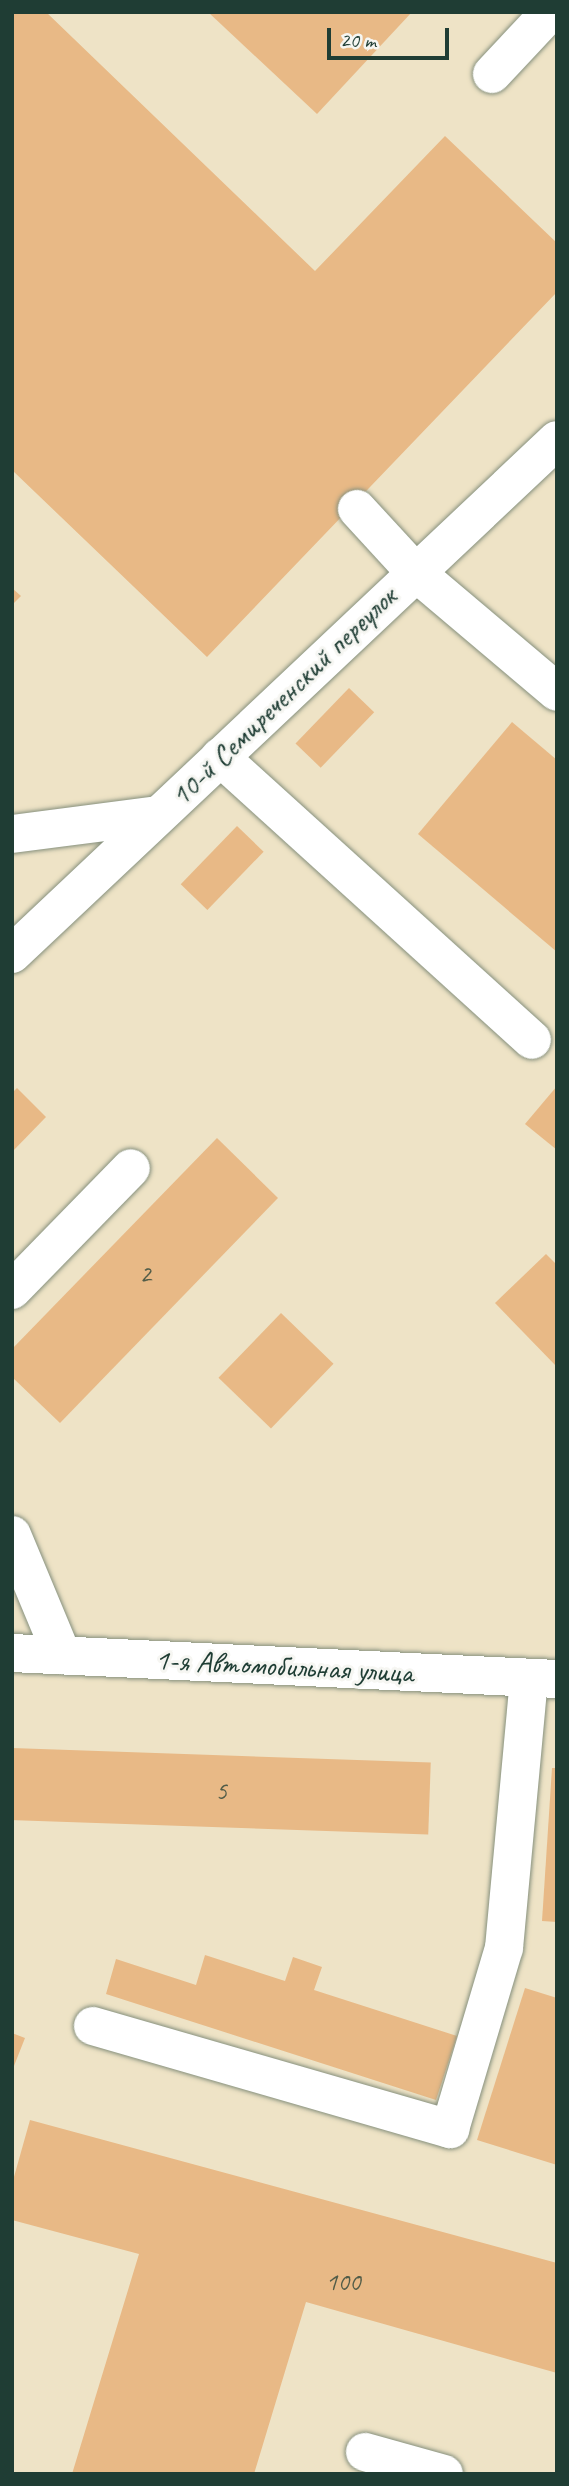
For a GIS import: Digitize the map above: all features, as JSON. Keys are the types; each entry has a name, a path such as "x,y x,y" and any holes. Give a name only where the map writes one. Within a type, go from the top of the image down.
{"street":[{"path":"492,74 550,12"},
{"name":"10-й Семиреченский переулок","path":"12,954 414,571 557,440"},
{"path":"357,509 414,571 557,692"},
{"path":"220,757 531,1040"},
{"path":"12,834 158,815"},
{"path":"12,1290 131,1168"},
{"path":"12,1535 62,1655"},
{"name":"1-я Автомобильная улица","path":"12,1653 543,1679"},
{"path":"93,2026 450,2129 504,1948 543,1679"},
{"path":"365,2452 444,2474"}],"building":[{"path":"12,12 46,12 315,271 445,136 557,243 557,292 207,657 12,470"},
{"path":"208,12 412,12 317,114"},
{"path":"12,588 21,596 12,605"},
{"path":"349,688 374,712 321,768 296,743"},
{"path":"512,722 557,760 557,952 418,834"},
{"path":"237,826 264,852 207,910 181,884"},
{"path":"557,1086 557,1150 525,1124"},
{"path":"17,1088 46,1117 12,1152 12,1093"},
{"path":"217,1138 278,1198 60,1423 12,1377 12,1349"},
{"path":"546,1254 557,1265 557,1367 495,1303"},
{"path":"281,1313 334,1364 271,1428 218,1378"},
{"path":"12,1748 431,1763 428,1835 12,1820"},
{"path":"552,1768 557,1768 557,1922 542,1921"},
{"path":"205,1955 285,1981 293,1957 322,1967 314,1990 457,2036 436,2100 106,1994 116,1959 196,1985"},
{"path":"525,1988 557,1998 557,2165 477,2140"},
{"path":"12,2033 25,2038 12,2071"},
{"path":"30,2120 557,2263 557,2373 306,2302 254,2474 72,2474 139,2254 12,2220 12,2184"}]}
